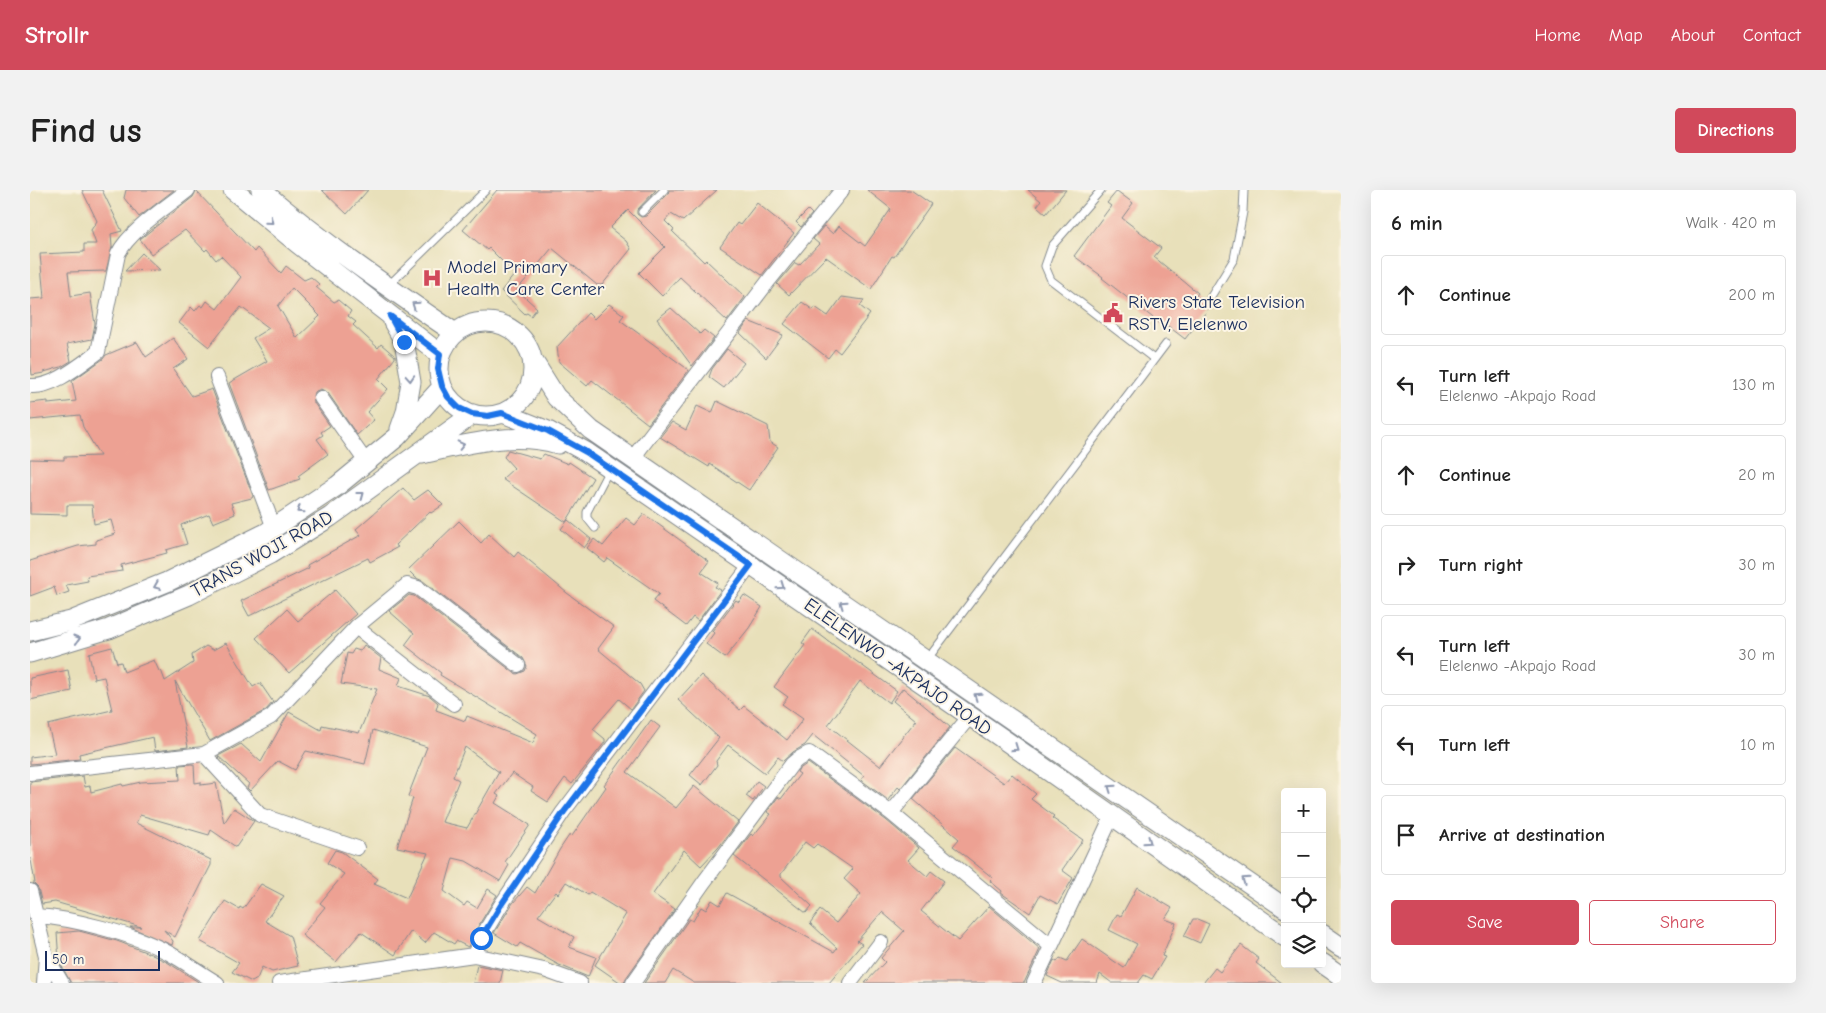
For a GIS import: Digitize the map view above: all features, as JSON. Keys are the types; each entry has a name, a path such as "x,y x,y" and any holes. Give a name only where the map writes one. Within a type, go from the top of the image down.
{"main road":[{"path":"233,190 297,243 440,354"},
{"path":"261,190 283,209 388,287 455,333"},
{"path":"390,316 404,342 411,382 406,412 397,437"},
{"path":"490,321 506,325 519,334 529,347 534,362 533,379 527,394 516,406 502,413 488,416 472,414 459,408 448,397 442,386 438,369 440,354 447,340 455,333 474,322 490,321"},
{"name":"ELELENWO -AKPAJO ROAD","path":"534,362 556,397 591,430 1281,905"},
{"name":"TRANS WOJI ROAD","path":"30,631 71,621 168,582 266,533 337,486 397,437 442,386"},
{"name":"ELELENWO -AKPAJO ROAD","path":"502,413 548,431 610,468 970,716 1281,934"},
{"name":"TRANS WOJI ROAD","path":"30,653 109,629 189,596 262,558 330,518 472,414"},
{"path":"414,456 473,442 512,438 545,440 586,452"},
{"path":"1326,937 1341,947"},
{"path":"1326,966 1341,976"}],"street":[{"path":"30,386 62,378 98,352 117,260 122,246 134,233 188,190"},
{"path":"632,459 770,279 842,190"},
{"path":"217,377 274,528"},
{"path":"321,398 366,462"},
{"path":"474,954 481,938 501,905 564,812 751,565"},
{"path":"30,773 204,754 271,717 356,627 407,585 413,585 518,665"},
{"path":"356,627 454,704"},
{"path":"891,813 970,716"},
{"path":"204,754 260,815 357,848"},
{"path":"633,983 704,882 792,764 798,758 809,754 891,813 1051,946"},
{"path":"1034,983 1112,816"},
{"path":"30,891 46,956 62,983"},
{"path":"36,916 53,917 130,937 164,951 217,983"},
{"path":"850,983 881,942"},
{"path":"278,983 474,954 544,970 580,983"},
{"path":"44,983 46,956"}],"lane":[{"path":"388,287 486,190"},
{"path":"642,212 664,190"},
{"path":"1101,190 1052,246 1045,266 1051,280 1154,359"},
{"path":"1210,298 1234,259 1243,212 1244,190"},
{"path":"926,661 1166,344"},
{"path":"596,528 587,518 587,512 610,468"}],"building":[{"path":"82,190 102,190 122,231 111,234 112,247 106,271 68,272 71,296 90,293 95,324 92,339 67,344 71,361 61,367 32,375 30,358 30,299 44,298 40,254 84,252 84,244 96,244 91,230 97,221"},
{"path":"126,190 174,190 139,217 124,198"},
{"path":"322,190 368,190 347,214"},
{"path":"497,190 656,190 637,210 637,214 641,217 646,216 668,194 669,190 717,190 683,221 671,214 665,221 674,230 672,231 704,262 706,260 745,297 727,321 680,277 662,296 639,273 665,247 628,210 610,228 626,241 631,249 602,285 597,285 552,248 517,290 537,308 531,316 527,313 525,314 501,291 515,274 489,248 487,250 463,230"},
{"path":"867,190 911,190 931,204 894,257 892,256 871,289 826,257 789,295 777,284 795,263 799,265 819,244 813,239 824,226 833,234 839,226 865,246 891,209"},
{"path":"1028,190 1066,190 1046,214 1037,206 1041,201"},
{"path":"196,191 254,252 257,248 281,273 286,266 304,280 311,277 319,284 316,287 334,302 338,300 351,311 348,316 356,322 353,325 378,348 381,344 395,356 378,379 388,389 367,412 374,420 357,435 328,393 321,389 316,391 313,395 314,403 330,426 321,432 323,435 317,439 328,454 298,476 300,479 269,490 229,383 267,361 253,338 269,328 241,307 209,347 179,323 191,307 195,311 200,305 203,307 207,301 217,309 241,277 221,256 216,260 207,249 205,251 185,230 151,254 140,239 193,197","holes":["292,288 320,316 297,338 278,306"]},
{"path":"1117,191 1133,203 1122,218 1161,248 1154,257 1198,293 1196,296 1210,307 1185,339 1168,326 1166,328 1074,256 1111,206 1107,203"},
{"path":"757,203 794,233 762,275 720,247 737,223 740,225"},
{"path":"808,210 812,214 801,227 796,222"},
{"path":"142,253 160,270 125,271"},
{"path":"842,297 864,300 860,306 870,314 840,353 835,349 828,358 784,324 802,302 813,310 815,307 828,316"},
{"path":"609,304 624,315 620,320 689,370 648,424 592,380 587,386 559,362 557,347 588,313 594,319"},
{"path":"671,308 700,334 704,330 714,338 692,366 657,319"},
{"path":"748,321 783,335 766,358 740,333"},
{"path":"173,338 188,359 173,369 192,396 212,389 253,496 252,498 231,503 235,514 213,523 209,514 181,525 187,544 166,550 167,553 121,565 122,571 87,576 88,581 66,585 69,592 57,596 54,587 30,596 30,561 78,546 96,544 96,540 115,534 111,520 94,524 92,505 67,505 67,515 30,514 30,459 64,460 64,457 100,456 83,427 80,415 30,420 30,403 48,401 48,404 76,401 72,381 106,355 137,342 146,357"},
{"path":"727,349 744,363 724,388 709,377 712,369"},
{"path":"717,401 768,426 770,442 778,447 749,490 710,464 709,467 660,437 672,422 686,430 697,406 712,413"},
{"path":"508,450 540,459 544,454 568,464 569,462 593,478 566,522 502,479 514,468 504,457"},
{"path":"403,488 414,500 428,490 443,505 430,512 395,545 398,547 370,562 368,558 249,616 241,601 309,568 307,565 361,535 356,529"},
{"path":"644,514 709,561 701,572 718,583 715,587 721,590 698,621 693,617 686,626 653,601 659,594 607,558 604,562 587,548 594,539 603,546 626,518 635,525"},
{"path":"568,520 591,539 584,548 561,529"},
{"path":"459,521 481,543 489,534 514,557 518,552 567,593 614,627 598,649 640,684 644,691 631,709 619,699 593,729 605,739 605,742 572,784 565,778 548,802 531,791 533,787 512,773 496,794 499,796 495,803 530,825 505,862 509,865 500,881 466,861 453,858 444,891 464,906 467,902 477,908 488,889 497,895 474,933 468,947 456,941 454,944 434,932 425,943 411,931 395,955 361,932 336,962 302,935 325,907 320,903 344,874 327,863 335,850 342,852 378,879 374,884 407,898 428,853 397,847 413,798 408,796 427,747 373,730 365,764 306,751 295,770 278,761 250,791 247,788 249,784 218,756 241,744 261,762 289,712 321,730 322,725 359,733 377,689 341,684 347,653 351,654 354,649 360,651 364,645 381,658 379,669 401,678 398,686 430,696 438,703 436,710 465,721 467,716 533,743 537,734 440,675 441,673 405,645 414,633 389,611 409,595 414,596 513,672 517,674 525,671 527,666 523,658 408,570","holes":["465,747 499,772 467,828 442,822 459,780 453,777"]},
{"path":"335,590 356,614 289,673 256,638 287,609 298,621"},
{"path":"744,595 762,607 749,628 725,658 706,644 714,633 712,631 736,600 739,602"},
{"path":"812,629 897,691 889,703 860,681 828,725 880,766 916,720 893,701 903,688 950,727 900,789 898,787 888,800 861,780 864,776 813,735 805,745 783,761 778,757 765,773 728,745 716,761 717,765 702,785 690,775 719,738 678,700 701,675 740,710 744,706 787,740 803,719 782,704 788,697 774,687 805,645 802,643"},
{"path":"226,643 253,687 260,683 273,702 266,710 210,741 175,681 188,747 155,751 153,737 79,754 80,759 30,764 30,757 55,754 48,725 112,710 104,677 94,679 89,653 112,647 117,663 121,662 124,672 154,660 159,671 161,670 165,681 193,663 192,655 206,646 213,650"},
{"path":"68,670 72,691 30,700 30,678"},
{"path":"651,720 660,727 627,772 676,808 694,786 738,822 701,866 684,850 653,894 675,909 624,983 621,983 595,965 626,914 590,892 588,895 566,882 538,916 574,937 569,947 596,957 588,977 557,964 520,943 517,947 494,933 513,903 527,887 535,893 570,834 572,836 606,787 604,785"},
{"path":"955,748 1004,783 1012,774 1036,794 1031,799 1054,816 1052,818 1083,840 1062,870 1073,878 1058,904 1040,895 1030,913 1001,893 1002,891 990,881 993,878 953,846 959,839 913,799"},
{"path":"808,763 886,820 919,848 908,860 927,876 931,871 944,881 921,911 958,941 989,906 1040,949 1024,983 865,983 885,962 881,958 904,931 882,912 857,941 862,944 829,983 694,983 673,970 665,983 644,983 689,919 693,921 701,907 706,910 712,900 720,905 727,893 834,952 837,948 810,923 820,910 836,923 861,894 844,879 853,869 817,844 813,848 805,842 781,874 781,877 812,906 806,913 734,856 751,834 753,836 771,814 767,812 778,797 781,799 800,774 797,772 798,770"},
{"path":"179,765 194,765 195,783 201,782 201,785 216,783 224,823 234,808 254,821 236,847 211,830 209,835 140,815 136,823 211,860 211,865 175,937 164,930 173,941 172,945 130,927 141,927 55,902 42,904 38,888 33,883 35,883 30,854 30,782 83,776 85,787 90,786 91,792 122,784 123,786 141,782 180,780"},
{"path":"757,781 764,786 753,801 746,796"},
{"path":"261,884 284,896 265,921 290,936 298,966 272,972 262,967 257,979 252,982 232,972 239,963 200,941 225,901 239,909 240,907 243,909"},
{"path":"1137,887 1172,908 1165,919 1176,923 1162,956 1165,957 1152,979 1144,975 1138,983 1112,983 1100,974 1097,983 1062,983 1047,976 1054,960 1057,962 1060,958 1067,961 1082,939 1124,968 1137,944 1109,930 1117,914 1121,916"},
{"path":"1193,919 1209,924 1200,943 1184,936"},
{"path":"79,931 117,941 148,953 167,962 200,983 71,983 59,961 57,933"},
{"path":"1241,945 1259,959 1256,963 1282,983 1203,983 1215,968 1220,972"},
{"path":"477,965 503,970 500,983 473,983"}],"place":[{"name":"Model Primary Health Care Center","path":"432,278"},
{"name":"Rivers State Television RSTV, Elelenwo","path":"1113,313"}],"route":[{"path":"404,342 390,316 440,354 438,369 442,386 448,397 459,408 472,414 488,416 502,413 548,431 586,452 751,565 564,812 481,938"}]}
